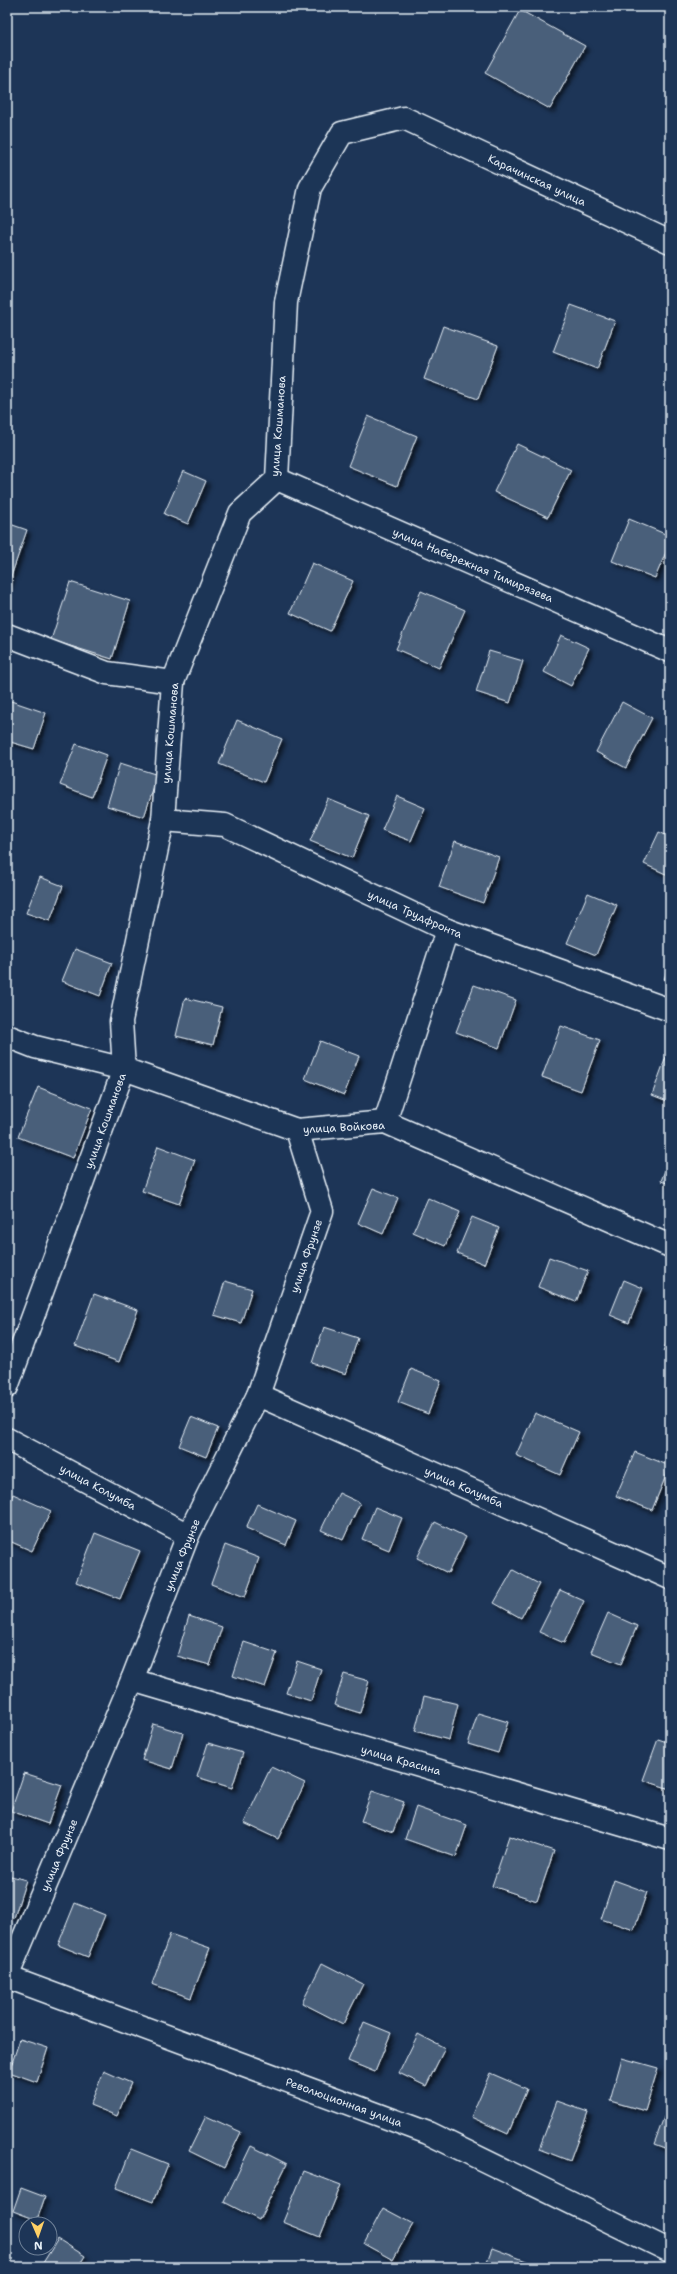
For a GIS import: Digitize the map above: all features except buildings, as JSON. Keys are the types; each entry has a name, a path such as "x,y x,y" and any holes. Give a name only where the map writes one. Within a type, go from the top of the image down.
{"street":[{"name":"Карачинская улица","path":"404,118 670,242"},
{"name":"улица Кошманова","path":"7,1387 124,1069 121,1021 163,820 173,682 240,513 277,480 286,302 310,188 342,133 404,118"},
{"name":"улица Набережная Тимирязева","path":"277,480 670,650"},
{"path":"7,634 107,673 173,682"},
{"name":"улица Трудфронта","path":"163,820 225,825 447,930 670,1010"},
{"path":"386,1122 447,930"},
{"name":"улица Войкова","path":"7,1036 35,1046 124,1069 297,1130 386,1122 670,1246"},
{"name":"улица Фрунзе","path":"7,1977 132,1680 188,1535 258,1395 322,1211 297,1130"},
{"name":"улица Колумба","path":"258,1395 670,1578"},
{"name":"улица Колумба","path":"7,1439 188,1535"},
{"name":"улица Красина","path":"132,1680 670,1839"},
{"name":"Революционная улица","path":"7,1977 428,2133 670,2251"}]}
